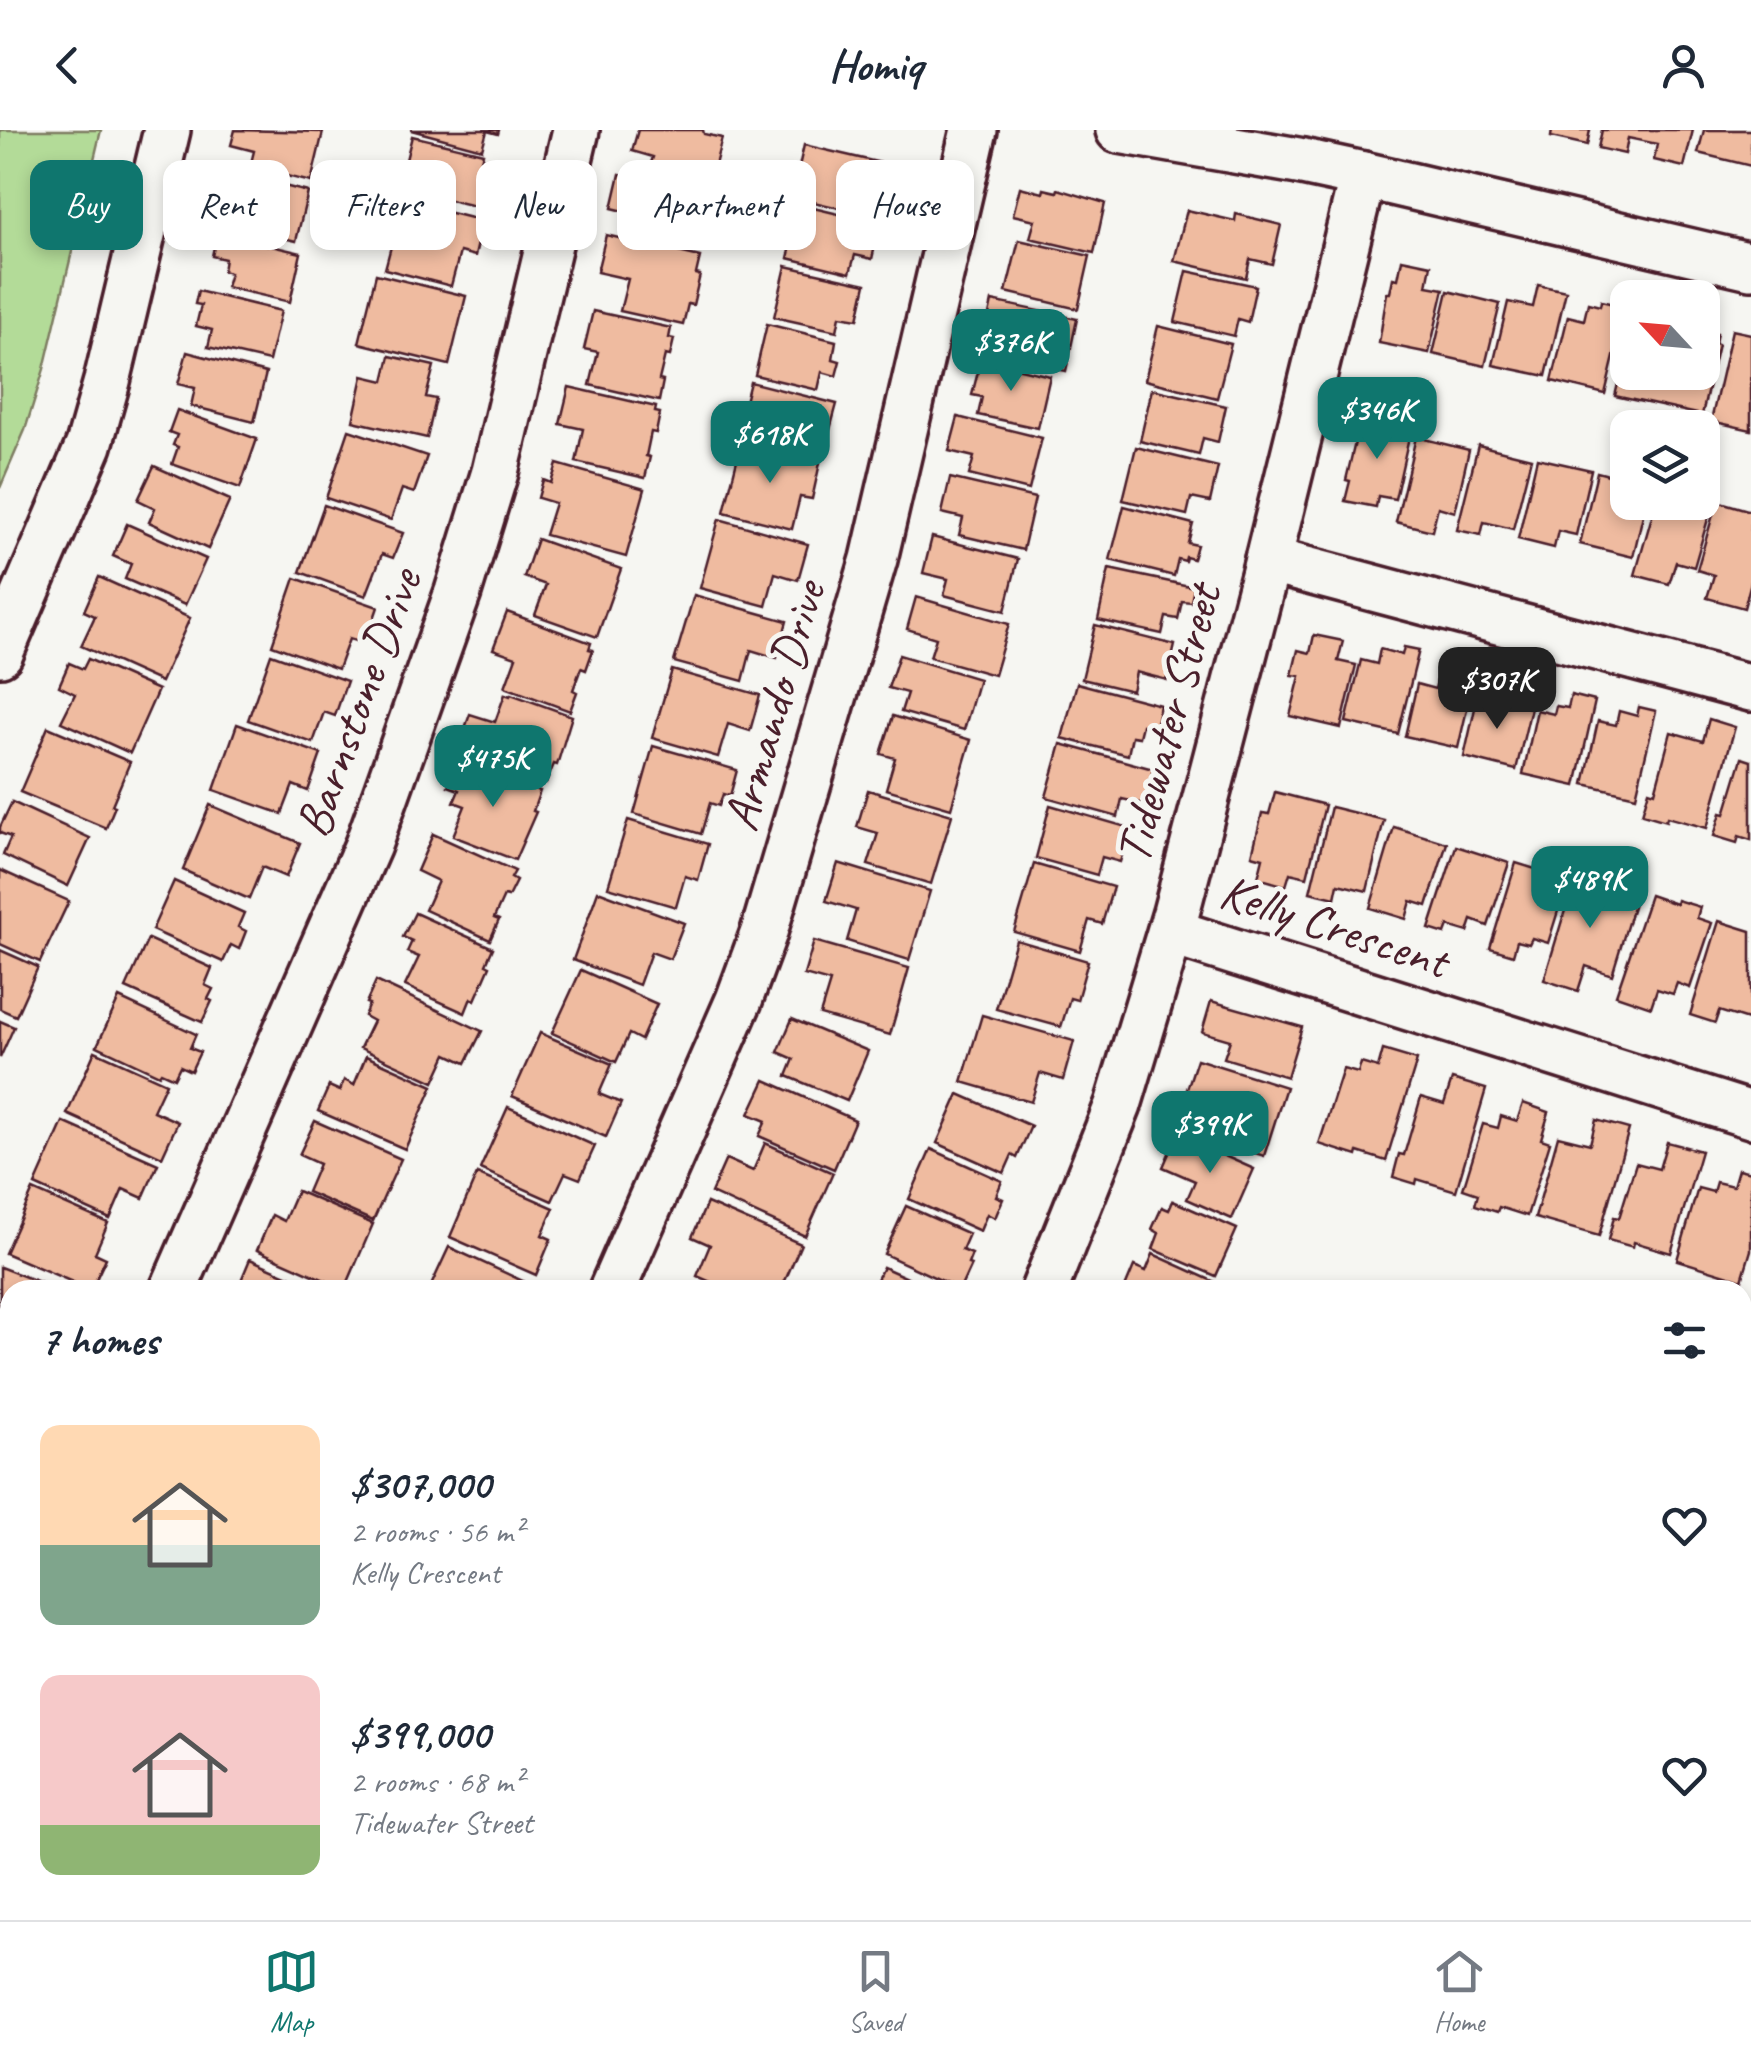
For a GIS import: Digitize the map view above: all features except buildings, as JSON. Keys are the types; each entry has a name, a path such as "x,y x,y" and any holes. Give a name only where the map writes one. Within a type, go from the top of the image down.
{"street":[{"path":"0,653 89,445 167,130"},
{"name":"Barnstone Drive","path":"178,1280 368,845 458,592 495,472 576,130"},
{"name":"Armando Drive","path":"616,1280 739,1000 781,876 874,559 974,130"},
{"path":"1119,130 1298,161 1751,266"},
{"name":"Tidewater Street","path":"1048,1280 1118,1105 1171,932 1363,175"},
{"path":"1268,560 1751,688"},
{"name":"Kelly Crescent","path":"1171,932 1751,1115"}],"green space":[{"path":"0,130 101,130 94,160 30,160 30,250 72,250 44,369 25,430 0,488"}]}
